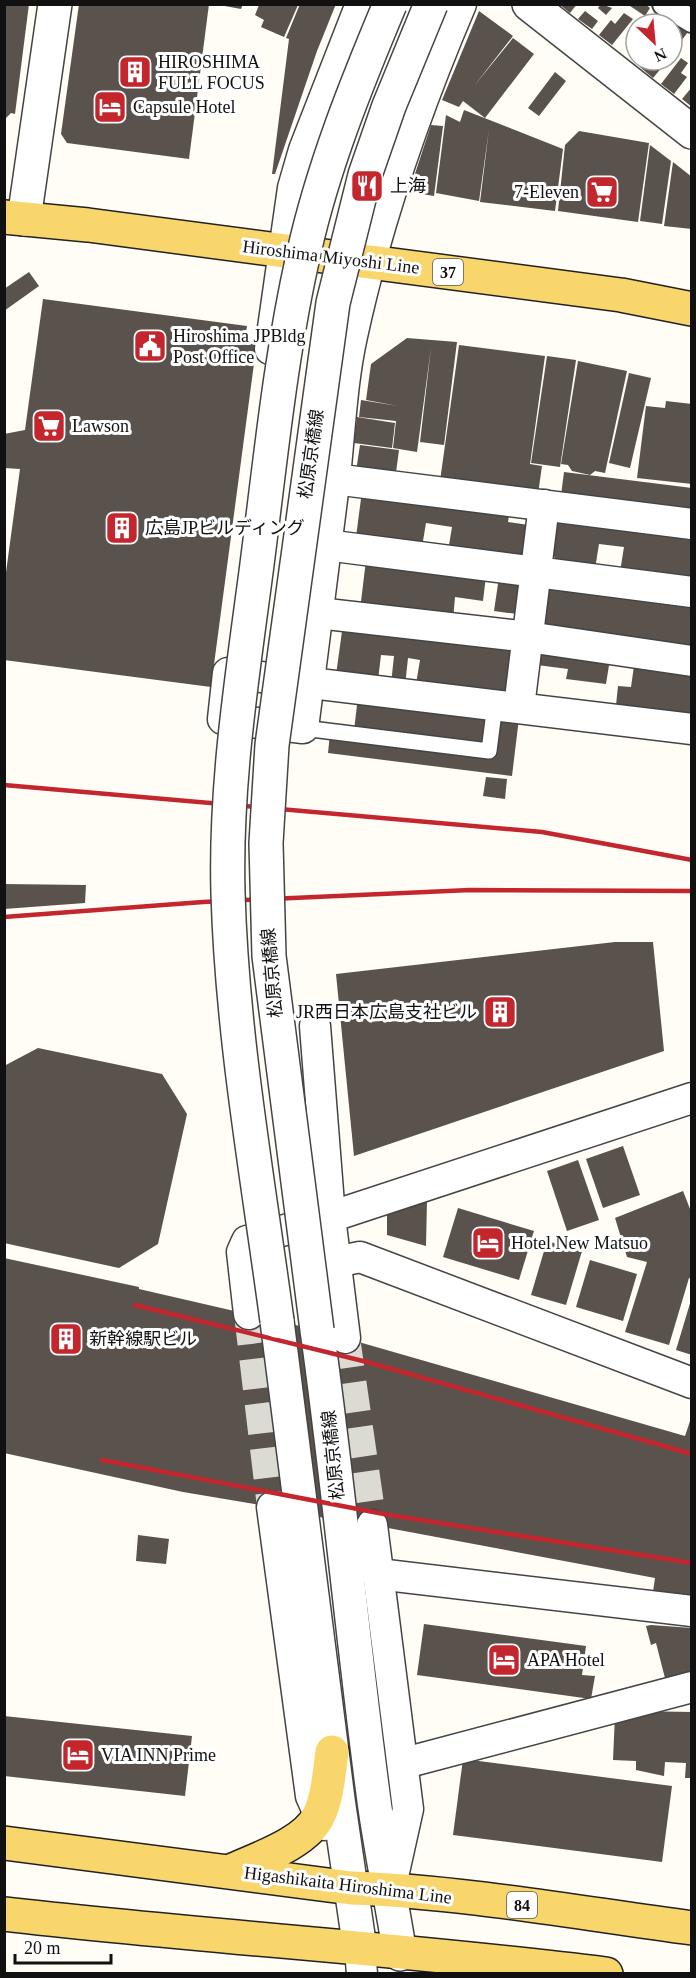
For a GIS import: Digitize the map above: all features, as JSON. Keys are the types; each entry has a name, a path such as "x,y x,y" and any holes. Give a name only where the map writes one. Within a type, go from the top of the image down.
{"main road":[{"name":"Hiroshima Miyoshi Line","path":"14,218 370,261 621,295 692,309"},
{"path":"231,1872 301,1836 319,1815 332,1752"},
{"name":"Higashikaita Hiroshima Line","path":"4,1843 351,1888 390,1890 692,1928"},
{"path":"4,1914 361,1961 404,1964 486,1959 606,1974"}],"street":[{"path":"14,218 55,4"},
{"path":"361,4 304,150 293,188 223,719 303,728 351,339 387,200 428,82 461,4"},
{"path":"361,1961 241,1048 230,944 228,844 236,730 294,296 329,163 352,94 390,4"},
{"name":"松原京橋線","path":"404,1964 370,1770 339,1522 336,1464 272,985 266,843 272,745 333,303 365,175 389,106 431,4"},
{"path":"529,4 692,132"},
{"path":"664,4 692,21"},
{"path":"334,478 692,524"},
{"path":"507,706 528,637 544,505"},
{"path":"326,545 692,592"},
{"path":"318,613 528,637 692,661"},
{"path":"228,673 692,729"},
{"path":"315,1026 330,1217 345,1338"},
{"path":"249,1314 242,1252 247,1241 330,1217 692,1098"},
{"path":"336,1262 360,1257 692,1383"},
{"path":"272,1507 312,1796 351,1888"},
{"path":"372,1525 408,1809 390,1890"},
{"path":"378,1574 692,1611"},
{"path":"403,1760 416,1760 692,1688"}],"lane":[{"path":"303,728 489,752 507,706"}],"building":[{"path":"4,4 29,4 15,114 11,113 4,120"},
{"name":"HIROSHIMA FULL FOCUS","path":"79,4 209,4 189,159 67,143 61,134"},
{"path":"214,4 243,4 241,9"},
{"path":"300,4 336,4 317,51 275,174 272,174 289,39 286,38"},
{"path":"559,4 577,4 570,13"},
{"path":"601,4 612,8 606,15 598,8"},
{"path":"627,4 645,4 650,8 648,12 639,12"},
{"path":"259,5 298,5 284,37 261,27 264,20 255,15"},
{"path":"479,11 513,36 474,86 513,38 534,54 485,118 463,101 459,107 442,100"},
{"path":"585,11 598,21 592,29 578,19"},
{"path":"624,13 624,30 612,45 599,35 611,20 615,24"},
{"path":"555,72 566,81 539,116 528,108"},
{"path":"646,72 658,72 653,78"},
{"path":"670,72 682,72 687,77 674,94 661,84"},
{"path":"692,87 692,107 682,99"},
{"path":"464,110 563,149 555,211 480,202 489,129 479,201 436,193 446,115 460,122"},
{"path":"431,125 443,126 434,196 409,192"},
{"path":"579,131 649,143 638,222 558,211 565,145"},
{"path":"650,145 671,161 662,224 640,221"},
{"path":"673,162 692,177 692,229 664,226"},
{"path":"29,272 39,286 4,311 4,289"},
{"name":"広島JPビルディング","path":"43,299 247,326 245,339 257,341 211,687 4,660 4,587 20,469 4,468 4,434 25,430"},
{"path":"407,338 457,342 444,445 420,442 431,348 417,452 393,448 396,421 359,417 361,400 398,406 366,400 371,364"},
{"path":"459,345 545,356 530,464 542,466 538,494 440,481"},
{"path":"547,356 576,360 560,467 531,463"},
{"path":"578,361 627,371 605,473 595,471 590,475 572,471 568,465 561,464"},
{"path":"629,373 651,378 630,468 609,463"},
{"path":"666,401 692,404 692,484 637,478 646,406 665,408"},
{"path":"357,417 395,423 392,448 354,443"},
{"path":"360,445 399,450 395,480 356,471"},
{"path":"564,472 692,488 692,521 560,503"},
{"path":"362,491 511,503 508,522 536,526 522,559 448,551 452,527 426,523 422,547 356,537"},
{"path":"558,513 692,530 692,582 620,572 624,547 599,544 595,569 560,564 552,554"},
{"path":"366,560 486,576 483,601 455,597 453,620 360,610"},
{"path":"499,577 520,580 524,615 494,611"},
{"path":"548,580 692,599 692,656 540,634"},
{"path":"343,624 519,644 514,687 503,695 416,684 420,660 408,658 405,686 391,684 394,656 381,655 378,680 336,675"},
{"path":"539,650 610,659 606,684 566,679 568,669 537,665"},
{"path":"635,659 692,666 692,721 615,715 618,686 631,687"},
{"path":"358,696 491,711 488,738 475,747 354,731"},
{"path":"497,715 519,718 512,776 328,753 330,734 492,758"},
{"path":"486,777 507,779 505,799 483,796"},
{"path":"4,884 86,885 85,903 4,909"},
{"name":"JR西日本広島支社ビル","path":"615,942 653,942 664,1051 354,1156 336,974"},
{"path":"38,1048 162,1074 187,1114 158,1244 119,1268 4,1243 4,1066"},
{"path":"623,1146 640,1195 603,1208 586,1159"},
{"path":"578,1160 599,1220 567,1231 547,1171"},
{"path":"683,1191 692,1214 692,1279 689,1278 669,1345 625,1332 647,1262 627,1257 615,1218"},
{"path":"427,1200 426,1246 387,1235 387,1213"},
{"path":"458,1208 534,1231 519,1280 443,1257"},
{"path":"547,1241 582,1251 566,1305 531,1295"},
{"path":"4,1258 139,1287 139,1289 317,1330 685,1436 692,1415 692,1602 652,1599 655,1578 372,1525 339,1522 301,1512 183,1492 4,1453"},
{"path":"590,1260 637,1274 623,1321 576,1307"},
{"path":"692,1300 692,1355 676,1350"},
{"path":"138,1535 169,1539 166,1564 136,1561"},
{"path":"424,1624 586,1646 582,1675 595,1676 591,1699 417,1675"},
{"path":"646,1626 692,1628 692,1675 666,1682 656,1643 651,1645"},
{"path":"635,1711 692,1712 692,1778 685,1778 686,1763 665,1762 664,1776 636,1770 636,1761 613,1760 615,1715"},
{"path":"4,1716 192,1736 185,1796 4,1776"},
{"path":"463,1759 672,1786 662,1862 453,1835"}],"tunnel":[{"path":"249,1314 272,1507"},
{"path":"345,1338 372,1525"}],"railway":[{"path":"4,785 542,832 692,860"},
{"path":"4,917 203,902 470,890 692,891"},
{"path":"135,1305 367,1362 692,1454"},
{"path":"102,1460 389,1515 692,1563"}],"place":[{"name":"HIROSHIMA FULL FOCUS","path":"135,72"},
{"name":"Capsule Hotel","path":"110,107"},
{"name":"上海","path":"367,186"},
{"name":"7-Eleven","path":"602,192"},
{"name":"Hiroshima JPBldg Post Office","path":"150,346"},
{"name":"Lawson","path":"49,426"},
{"name":"広島JPビルディング","path":"122,528"},
{"name":"JR西日本広島支社ビル","path":"500,1012"},
{"name":"Hotel New Matsuo","path":"488,1243"},
{"name":"新幹線駅ビル","path":"66,1339"},
{"name":"APA Hotel","path":"504,1660"},
{"name":"VIA INN Prime","path":"78,1755"}]}
